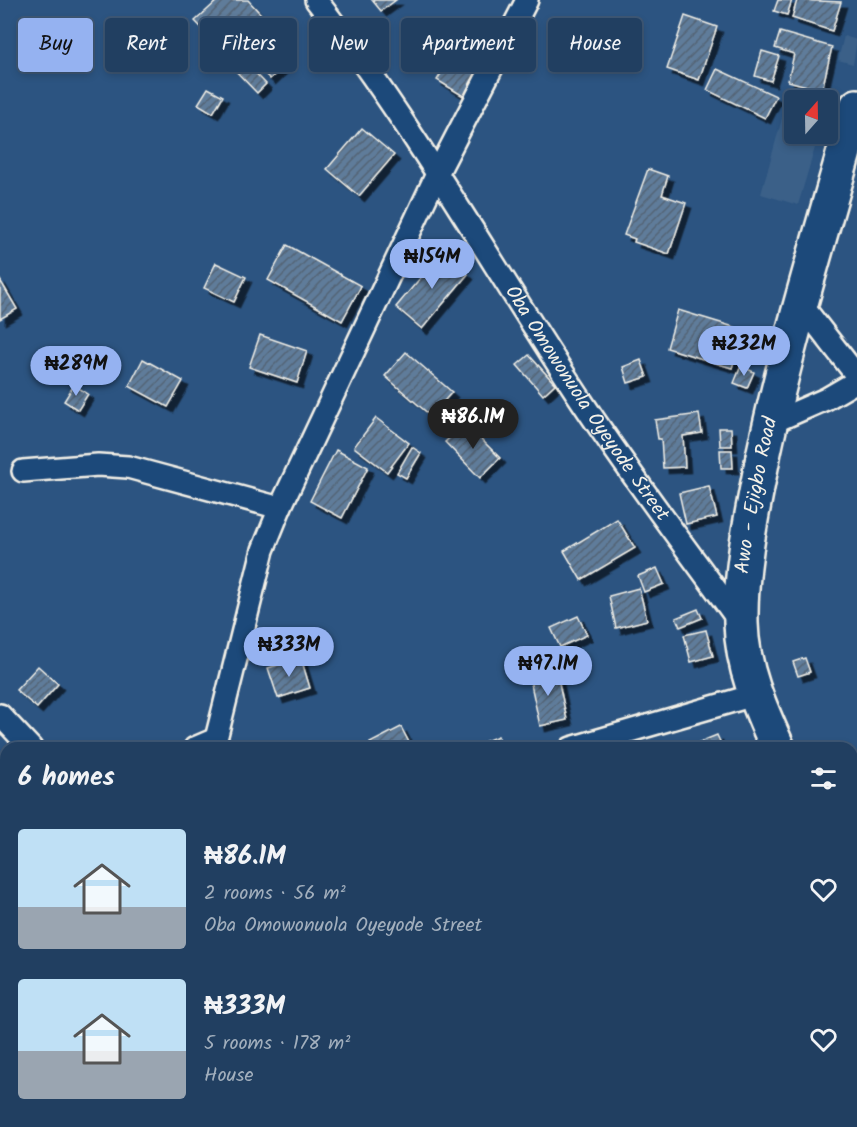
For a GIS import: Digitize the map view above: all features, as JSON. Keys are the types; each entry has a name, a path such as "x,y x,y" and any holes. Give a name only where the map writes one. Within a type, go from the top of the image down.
{"main road":[{"name":"Awo - Ejigbo Road","path":"775,742 754,694 745,660 741,624 743,565 771,423 801,304 857,106"}],"street":[{"name":"Oba Omowonuola Oyeyode Street","path":"316,0 353,48 437,174 586,407 741,624"},
{"path":"216,742 263,550 280,508 437,174 527,0"},
{"path":"801,304 857,376"},
{"path":"771,423 826,399 857,381"},
{"path":"23,471 98,465 128,467 280,508"},
{"path":"591,742 754,694"},
{"path":"0,715 25,742"}],"shaded area":[{"path":"844,36 857,40 853,64 838,60"},
{"path":"784,112 784,144 816,144 798,205 761,194"}],"building":[{"path":"218,0 248,0 264,18 200,18 200,26 195,21"},
{"path":"372,0 396,0 381,11"},
{"path":"778,0 792,0 787,15 774,11"},
{"path":"797,0 841,2 832,31 792,18"},
{"path":"685,16 717,27 699,80 667,69"},
{"path":"780,32 832,47 822,90 788,81 794,54 775,48"},
{"path":"762,51 779,56 771,81 755,76"},
{"path":"717,69 776,96 765,118 707,90"},
{"path":"237,72 254,72 266,84 257,93"},
{"path":"263,72 277,72 270,79"},
{"path":"442,72 481,72 465,97 437,80"},
{"path":"208,88 223,96 213,113 198,104"},
{"path":"362,128 394,155 359,196 327,169"},
{"path":"648,169 668,176 662,195 686,203 669,254 634,242 635,239 624,235"},
{"path":"287,245 361,286 342,321 268,280"},
{"path":"442,252 468,274 422,329 396,307"},
{"path":"216,263 246,277 234,302 204,288"},
{"path":"0,280 17,309 0,319"},
{"path":"678,310 744,330 732,368 667,348"},
{"path":"260,335 307,351 297,383 249,367"},
{"path":"406,352 452,392 431,416 385,376"},
{"path":"529,355 555,384 543,395 517,365"},
{"path":"143,359 183,381 168,407 129,386"},
{"path":"641,360 647,377 628,383 623,367"},
{"path":"741,366 754,372 747,388 734,383"},
{"path":"74,385 88,394 78,410 64,401"},
{"path":"699,414 702,433 683,436 685,467 663,468 661,439 658,439 655,420"},
{"path":"376,418 409,443 387,472 354,447"},
{"path":"465,423 500,458 480,478 445,442"},
{"path":"719,428 731,428 732,446 720,446"},
{"path":"412,447 421,453 406,478 397,473"},
{"path":"336,450 368,467 342,518 310,501"},
{"path":"720,450 732,450 733,468 721,468"},
{"path":"709,486 717,517 686,524 679,493"},
{"path":"617,519 635,548 581,580 564,551"},
{"path":"657,568 664,584 644,592 638,576"},
{"path":"639,588 647,620 616,628 609,596"},
{"path":"698,609 702,618 680,627 676,618"},
{"path":"578,616 587,635 560,647 551,628"},
{"path":"706,630 713,656 691,662 684,635"},
{"path":"301,658 310,688 278,698 268,668"},
{"path":"805,658 810,672 798,676 793,662"},
{"path":"38,666 58,684 37,708 16,690"},
{"path":"556,669 567,720 540,726 529,675"},
{"path":"401,727 409,742 372,742"},
{"path":"717,735 720,742 700,742"},
{"path":"498,736 501,742 484,742"}]}
